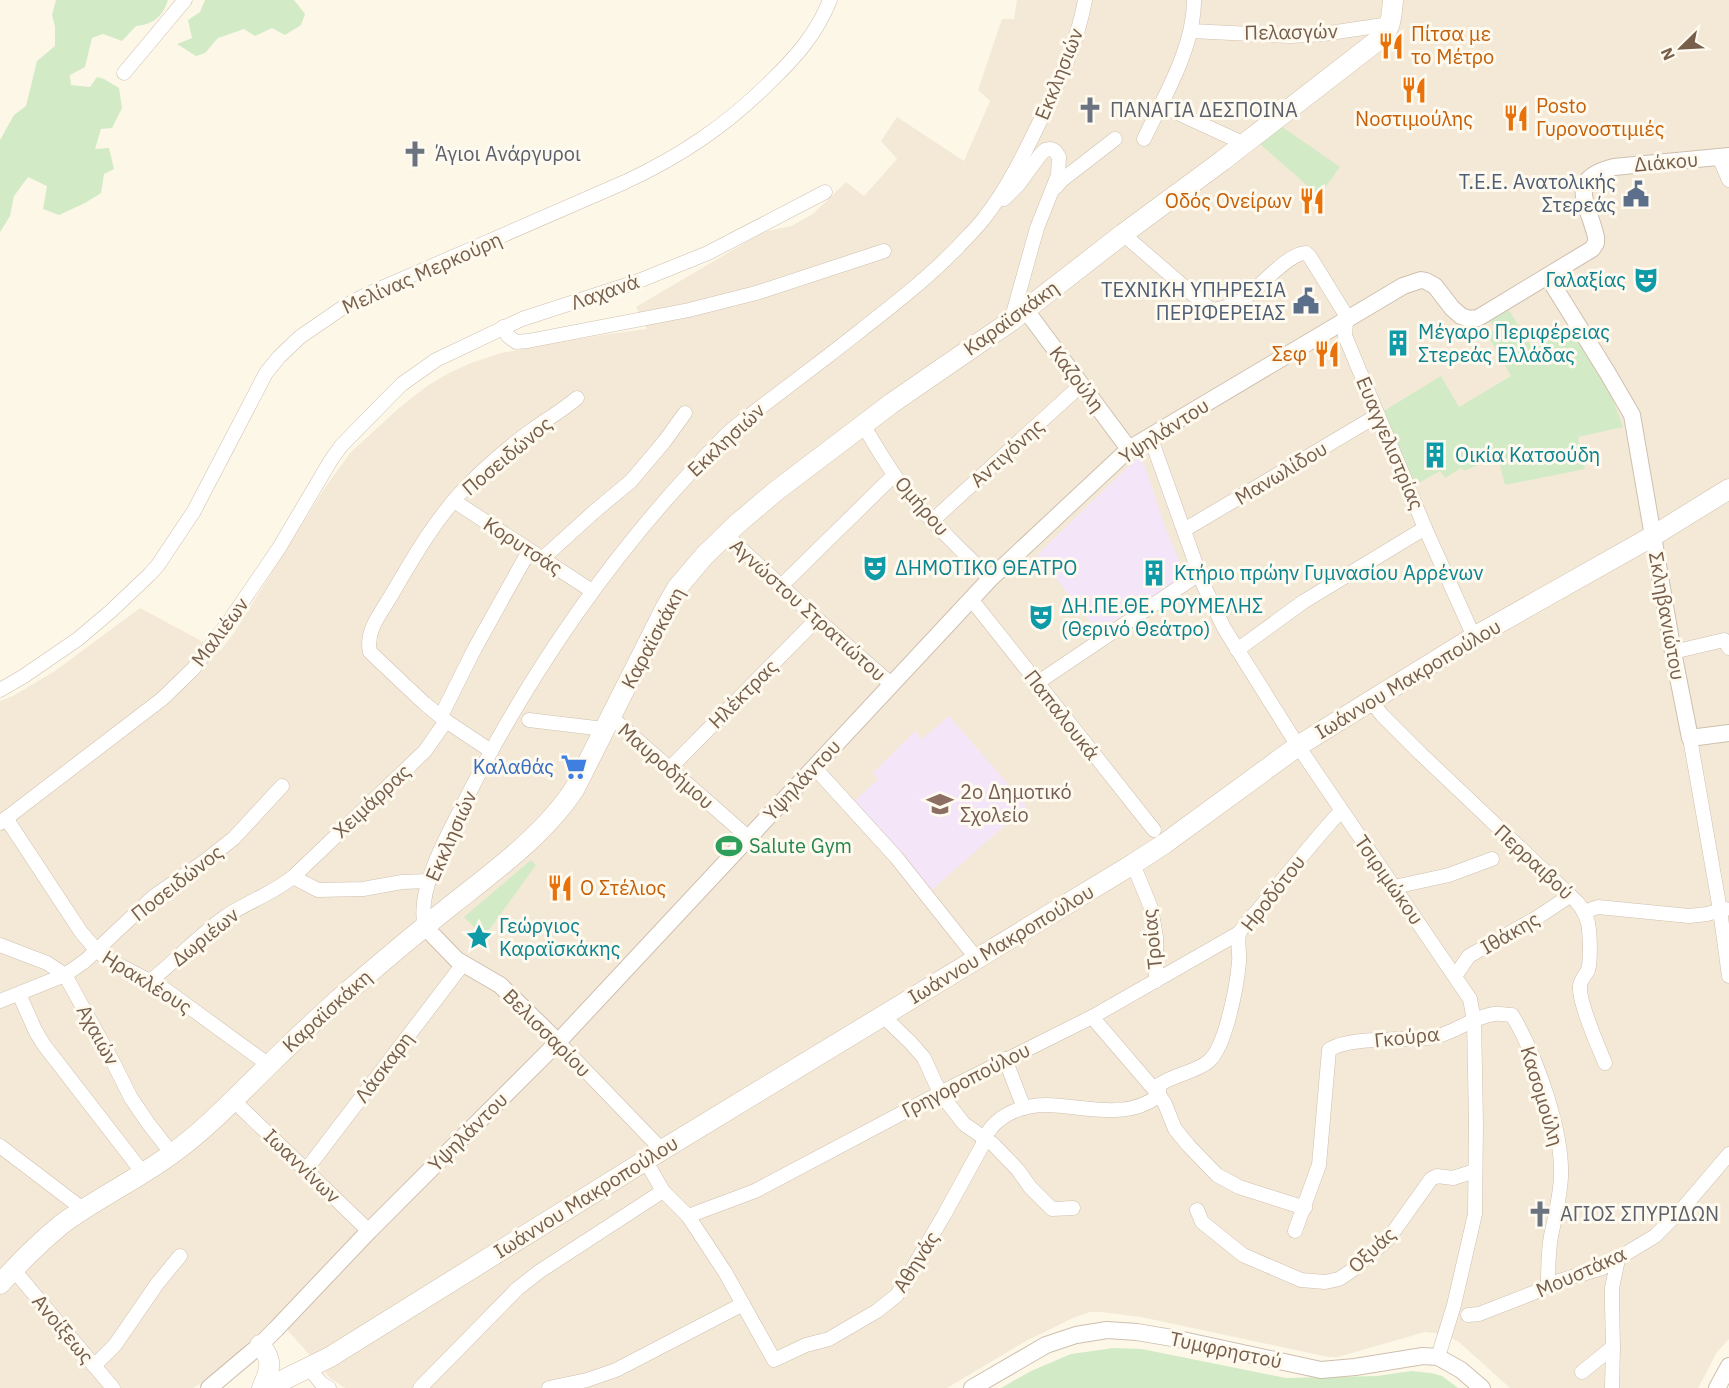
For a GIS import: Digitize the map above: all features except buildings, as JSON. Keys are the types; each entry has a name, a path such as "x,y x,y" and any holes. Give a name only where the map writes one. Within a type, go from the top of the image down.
{"main road":[{"path":"1390,24 1393,0"},
{"name":"Καραϊσκάκη","path":"7,1277 54,1232 84,1210 172,1154 211,1123 334,1004 393,952 501,865 565,804 677,588 726,535 767,498 863,425 1018,315 1245,144 1386,34 1390,24"},
{"name":"Ιωάννου Μακροπούλου","path":"265,1388 330,1357 654,1154 1133,864 1298,747 1371,701 1474,637 1653,536 1729,489"},
{"path":"260,1345 268,1354 269,1361 265,1388"}],"street":[{"path":"124,73 185,0"},
{"name":"Μελίνας Μερκούρη","path":"0,690 78,639 111,611 158,565 194,511 266,373 291,344 335,312 358,299 625,182 692,147 737,112 794,58 813,34 830,0"},
{"name":"Εκκλησιών","path":"425,927 423,913 429,881 453,824 490,751 539,670 592,591 623,550 684,478 729,432 904,296 981,223 1007,185 1052,98 1078,29 1085,0"},
{"path":"1144,139 1191,31 1194,0"},
{"name":"Πελασγών","path":"1191,31 1290,36 1323,34 1390,24"},
{"path":"1160,105 1245,144"},
{"path":"1053,190 1062,180 1115,139"},
{"path":"993,207 1018,185 1044,151 1051,149 1057,154 1058,175 1037,228 1018,315"},
{"path":"1724,157 1729,180"},
{"name":"Διάκου","path":"1548,277 1589,252 1596,243 1596,235 1583,192 1589,177 1614,167 1724,157"},
{"name":"Λαχανά","path":"390,396 402,384 436,360 503,327 636,282 708,253 825,192"},
{"name":"Ευαγγελιστρίας","path":"1123,234 1211,310 1224,308 1244,299 1294,256 1302,252 1310,257 1344,312 1345,336 1425,528 1474,637"},
{"path":"503,327 508,336 516,342 528,341 689,310 764,291 884,251"},
{"name":"Υψηλάντου","path":"213,1387 260,1345 369,1231 558,1041 970,599 1129,450 1403,286 1421,280 1431,284 1452,308 1461,316 1470,319 1482,316 1548,277"},
{"name":"Σκληβανιώτου","path":"1548,277 1632,415 1673,652 1724,909 1729,976"},
{"name":"Καζούλη","path":"1018,315 1081,385 1129,450"},
{"name":"Αντιγόνης","path":"932,521 1081,385"},
{"name":"Μαλιέων","path":"3,820 162,699 193,669 228,623 279,548 336,453 390,396"},
{"name":"Ποσειδώνος","path":"443,718 370,652 368,641 371,630 399,581 454,501 470,484 532,430 577,398"},
{"path":"542,559 631,482 685,413"},
{"name":"Μανωλίδου","path":"1184,530 1378,415"},
{"name":"Ομήρου","path":"863,425 894,475 932,521 990,579"},
{"name":"Τσιριμώκου","path":"1150,436 1199,574 1224,628 1298,747 1470,999 1474,1020 1475,1214 1454,1305 1438,1356"},
{"path":"781,586 894,475"},
{"name":"Κορυτσάς","path":"454,501 592,591"},
{"path":"1237,650 1303,602 1425,528"},
{"name":"Αγνώστου Στρατιώτου","path":"726,535 891,684"},
{"name":"Χειμάρρας","path":"293,877 425,751 475,648 529,551"},
{"path":"1037,683 1199,574"},
{"name":"Παπαλουκά","path":"970,599 1154,830"},
{"name":"Ηλέκτρας","path":"669,769 817,619"},
{"path":"1673,652 1724,640 1729,648"},
{"name":"Περραιβού","path":"1371,701 1421,754 1569,894 1584,912 1588,923 1589,967 1580,987 1582,1002 1605,1063"},
{"path":"443,718 490,751"},
{"name":"Μαυροδήμου","path":"529,720 608,723 669,769 748,838"},
{"path":"1690,738 1729,733"},
{"path":"814,767 896,857 977,959"},
{"name":"Ποσειδώνος","path":"0,1001 65,975 97,951 153,897 234,838 282,786"},
{"name":"Ηροδότου","path":"1159,1095 1159,1085 1168,1078 1208,1062 1215,1053 1221,1042 1240,960 1239,933 1341,811"},
{"name":"Ηρακλέους","path":"3,820 81,932 97,951 111,961 150,981 269,1065"},
{"path":"1394,887 1449,875 1491,859"},
{"name":"Τροίας","path":"1133,864 1151,908 1156,937 1156,981"},
{"path":"293,877 318,890 363,889 402,882 429,881"},
{"name":"Δωριέων","path":"150,981 223,918 293,877"},
{"name":"Ιθάκης","path":"1455,976 1469,957 1538,917 1569,894"},
{"path":"1584,912 1598,907 1699,916 1724,909"},
{"name":"Βελισσαρίου","path":"425,927 463,964 500,985 558,1041 654,1154 663,1191 688,1216 725,1272 774,1360"},
{"name":"Γρηγοροπούλου","path":"688,1216 755,1191 1005,1059 1092,1017 1239,933"},
{"path":"0,945 47,963 65,975"},
{"name":"Λάσκαρη","path":"306,1170 463,964"},
{"name":"Αχαιών","path":"65,975 131,1098 172,1154"},
{"path":"19,994 44,1045 142,1173"},
{"name":"Γκούρα","path":"1305,1208 1321,1155 1329,1050 1338,1044 1436,1037 1496,1013 1512,1015"},
{"name":"Κασομούλη","path":"1512,1015 1533,1057 1557,1137 1561,1160 1561,1179 1548,1258 1548,1287"},
{"path":"883,1016 924,1058 940,1093 964,1124 993,1144 1052,1209 1073,1208"},
{"path":"1092,1017 1159,1095 1176,1129 1217,1175 1239,1187 1305,1208 1295,1231"},
{"path":"1005,1059 1024,1108 1046,1105 1103,1111 1122,1110 1151,1102 1159,1095"},
{"name":"Ιωαννίνων","path":"234,1101 369,1231"},
{"name":"Αθηνάς","path":"774,1360 806,1345 829,1339 877,1311 897,1295 944,1215 991,1126 997,1120 1024,1108"},
{"path":"0,1146 84,1210"},
{"name":"Μουστάκα","path":"1468,1315 1479,1314 1559,1281 1602,1268 1618,1259 1655,1236 1683,1208 1729,1154"},
{"name":"Οξυάς","path":"1197,1210 1203,1222 1243,1255 1301,1280 1325,1282 1340,1279 1371,1256 1389,1238 1431,1179 1437,1176 1453,1178 1475,1171"},
{"path":"420,1388 517,1289 568,1252 663,1191"},
{"path":"94,1366 115,1345 180,1256"},
{"path":"1612,1388 1612,1288 1618,1259"},
{"name":"Ανοίξεως","path":"7,1277 113,1388"},
{"path":"549,1388 587,1380 616,1370 743,1304"},
{"name":"Τυμφρηστού","path":"972,1388 1046,1346 1076,1335 1107,1330 1178,1339 1321,1370 1438,1356"},
{"path":"1582,1372 1613,1347"},
{"path":"1438,1356 1482,1388"},
{"path":"1717,1388 1729,1366"},
{"path":"309,1368 321,1383 329,1388"}],"shaded area":[{"path":"1017,0 1729,0 1729,1339 1717,1352 1698,1388 1510,1388 1459,1342 1435,1333 1425,1332 1338,1357 1328,1357 1141,1317 1090,1312 1026,1341 947,1388 345,1388 330,1378 276,1317 211,1377 193,1388 0,1388 0,701 13,696 55,671 140,608 220,651 234,633 326,486 351,452 427,386 471,363 501,353 647,329 636,307 763,232 791,226 813,214 846,182 864,196 897,159 881,141 897,117 964,161 990,101 978,90 1002,19 1014,19"},
{"path":"1138,457 1144,464 1164,524 1185,575 1098,631 1037,555"},
{"name":"2ο Δημοτικό Σχολείο","path":"949,716 1027,806 932,890 853,802 878,779 873,773 915,731 922,739"}],"green space":[{"path":"56,0 168,0 156,19 136,26 122,41 103,34 92,38 85,67 70,75 71,85 90,87 97,77 119,88 122,108 112,128 101,129 95,149 109,148 114,169 104,174 101,193 59,215 43,209 47,186 28,177 14,196 10,216 0,232 0,140 14,115 26,106 37,61 55,46 55,27 52,15"},
{"path":"205,0 294,0 305,14 301,25 285,35 272,28 255,36 244,29 218,38 205,53 196,56 177,44 192,38 188,20 200,12"},
{"path":"1281,126 1340,167 1319,196 1259,143"},
{"path":"1509,310 1532,348 1569,326 1611,395 1623,427 1578,437 1585,469 1505,485 1498,457 1464,471 1461,468 1445,478 1440,471 1415,485 1382,412 1441,376 1459,407 1511,376 1487,334 1495,329 1490,321"},
{"path":"531,860 536,865 484,937 464,917"},
{"path":"1113,1348 1142,1349 1286,1378 1377,1376 1411,1371 1431,1373 1442,1376 1458,1388 1001,1388 1031,1371 1071,1354"}],"place":[{"name":"Πίτσα με το Μέτρο","path":"1391,46"},
{"name":"Νοστιμούλης","path":"1414,90"},
{"name":"ΠΑΝΑΓΙΑ ΔΕΣΠΟΙΝΑ","path":"1090,110"},
{"name":"Posto Γυρονοστιμιές","path":"1516,118"},
{"name":"Άγιοι Ανάργυροι","path":"415,154"},
{"name":"Τ.Ε.Ε. Ανατολικής Στερεάς","path":"1636,194"},
{"name":"Οδός Ονείρων","path":"1312,201"},
{"name":"Γαλαξίας","path":"1646,280"},
{"name":"ΤΕΧΝΙΚΗ ΥΠΗΡΕΣΙΑ ΠΕΡΙΦΕΡΕΙΑΣ","path":"1306,301"},
{"name":"Μέγαρο Περιφέρειας Στερεάς Ελλάδας","path":"1398,343"},
{"name":"Σεφ","path":"1327,354"},
{"name":"Οικία Κατσούδη","path":"1435,455"},
{"name":"ΔΗΜΟΤΙΚΟ ΘΕΑΤΡΟ","path":"875,568"},
{"name":"Κτήριο πρώην Γυμνασίου Αρρένων","path":"1154,573"},
{"name":"ΔΗ.ΠΕ.ΘΕ. ΡΟΥΜΕΛΗΣ (Θερινό Θεάτρο)","path":"1041,617"},
{"name":"Καλαθάς","path":"574,767"},
{"name":"2ο Δημοτικό Σχολείο","path":"940,804"},
{"name":"Salute Gym","path":"729,846"},
{"name":"Ο Στέλιος","path":"560,888"},
{"name":"Γεώργιος Καραϊσκάκης","path":"479,937"},
{"name":"ΑΓΙΟΣ ΣΠΥΡΙΔΩΝ","path":"1540,1214"}]}
